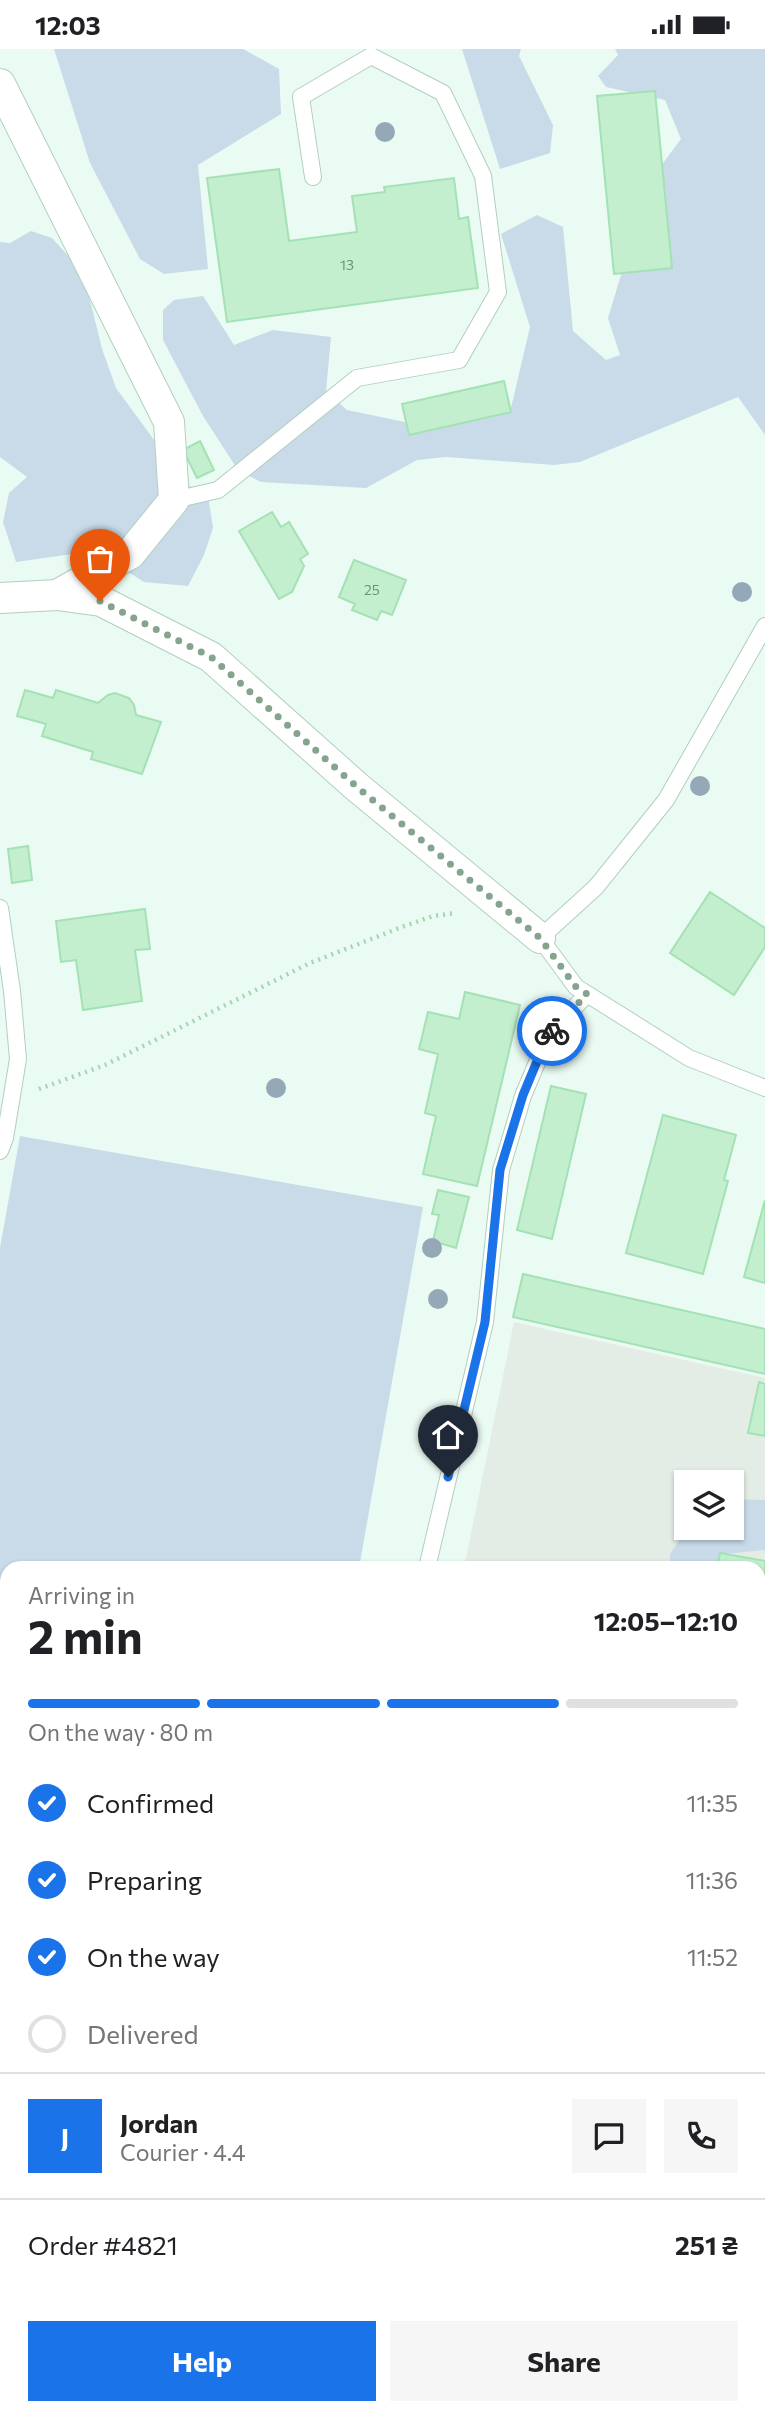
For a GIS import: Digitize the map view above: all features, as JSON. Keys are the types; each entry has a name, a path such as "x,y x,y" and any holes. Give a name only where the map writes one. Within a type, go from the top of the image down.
{"street":[{"path":"0,84 169,422 174,500 130,554 57,595"},
{"path":"0,599 57,595 100,601 211,657 357,787 540,938"}],"lane":[{"path":"174,500 218,489 357,378 459,360 498,292 482,176 443,93 371,56 301,97 313,177"},
{"path":"765,627 666,800 596,887 540,938 576,987 689,1058 765,1088"},
{"path":"0,908 18,1059 5,1138 0,1151"},
{"path":"429,1561 485,1322 500,1170 523,1095 548,1035 587,994"}],"path":[{"path":"12,1099 105,1065 310,963 433,916 501,906"}],"shaded area":[{"path":"54,49 243,49 279,69 281,114 198,165 208,269 164,274 140,259 90,163"},
{"path":"462,49 521,49 519,56 553,125 550,153 500,169"},
{"path":"615,49 765,49 765,435 738,397 580,462 554,465 446,457 417,460 366,488 261,482 238,470 203,416 163,340 163,310 174,300 203,296 234,345 273,330 331,337 326,391 347,410 438,429 510,412 530,327 501,234 537,215 563,227 573,331 606,360 620,355 608,318 642,191 681,139 665,100 606,87 598,76 618,55"},
{"path":"31,231 52,238 83,272 102,349 116,388 184,481 209,502 213,528 204,555 188,586 144,582 103,556 72,554 16,562 3,522 9,493 27,477 0,457 0,242 10,243"},
{"path":"20,1136 423,1207 360,1561 0,1561 0,1248"},
{"path":"514,1322 765,1378 765,1561 465,1561"},
{"path":"744,1499 765,1500 765,1550 725,1554 723,1561 670,1561 670,1554 680,1540 744,1540"}],"building":[{"path":"655,91 672,268 614,274 597,96"},
{"path":"279,169 289,241 357,232 352,196 385,192 384,187 454,178 459,219 468,217 478,288 227,322 207,178"},
{"path":"504,381 511,412 409,435 402,404"},
{"path":"200,441 214,470 197,478 183,450"},
{"path":"272,512 281,527 289,522 308,554 300,559 304,566 292,592 279,599 239,531"},
{"path":"354,560 406,580 392,615 381,611 377,620 352,610 355,604 339,597"},
{"path":"25,690 53,698 56,690 98,703 115,693 129,698 136,715 161,722 142,774 91,759 93,752 42,736 46,724 17,716"},
{"path":"28,846 32,880 12,883 8,849"},
{"path":"710,892 765,928 765,947 734,995 670,953"},
{"path":"145,909 150,949 135,950 142,1001 83,1010 76,960 61,962 56,921"},
{"path":"465,992 520,1005 477,1186 423,1174 436,1116 425,1113 438,1054 419,1049 428,1012 459,1019"},
{"path":"551,1086 586,1094 552,1239 517,1230"},
{"path":"663,1115 736,1135 724,1180 728,1181 703,1274 626,1253"},
{"path":"438,1190 469,1197 456,1248 433,1241 439,1215 432,1214"},
{"path":"765,1200 765,1283 744,1277"},
{"path":"523,1274 765,1329 765,1374 513,1317"},
{"path":"759,1382 765,1384 765,1436 748,1433"},
{"path":"720,1553 765,1561 718,1561"}],"way so far":[{"path":"100,601 211,657 357,787 540,938 576,987 587,994 552,1031"}],"route":[{"path":"448,1477 485,1322 500,1170 523,1095 552,1031"}]}
